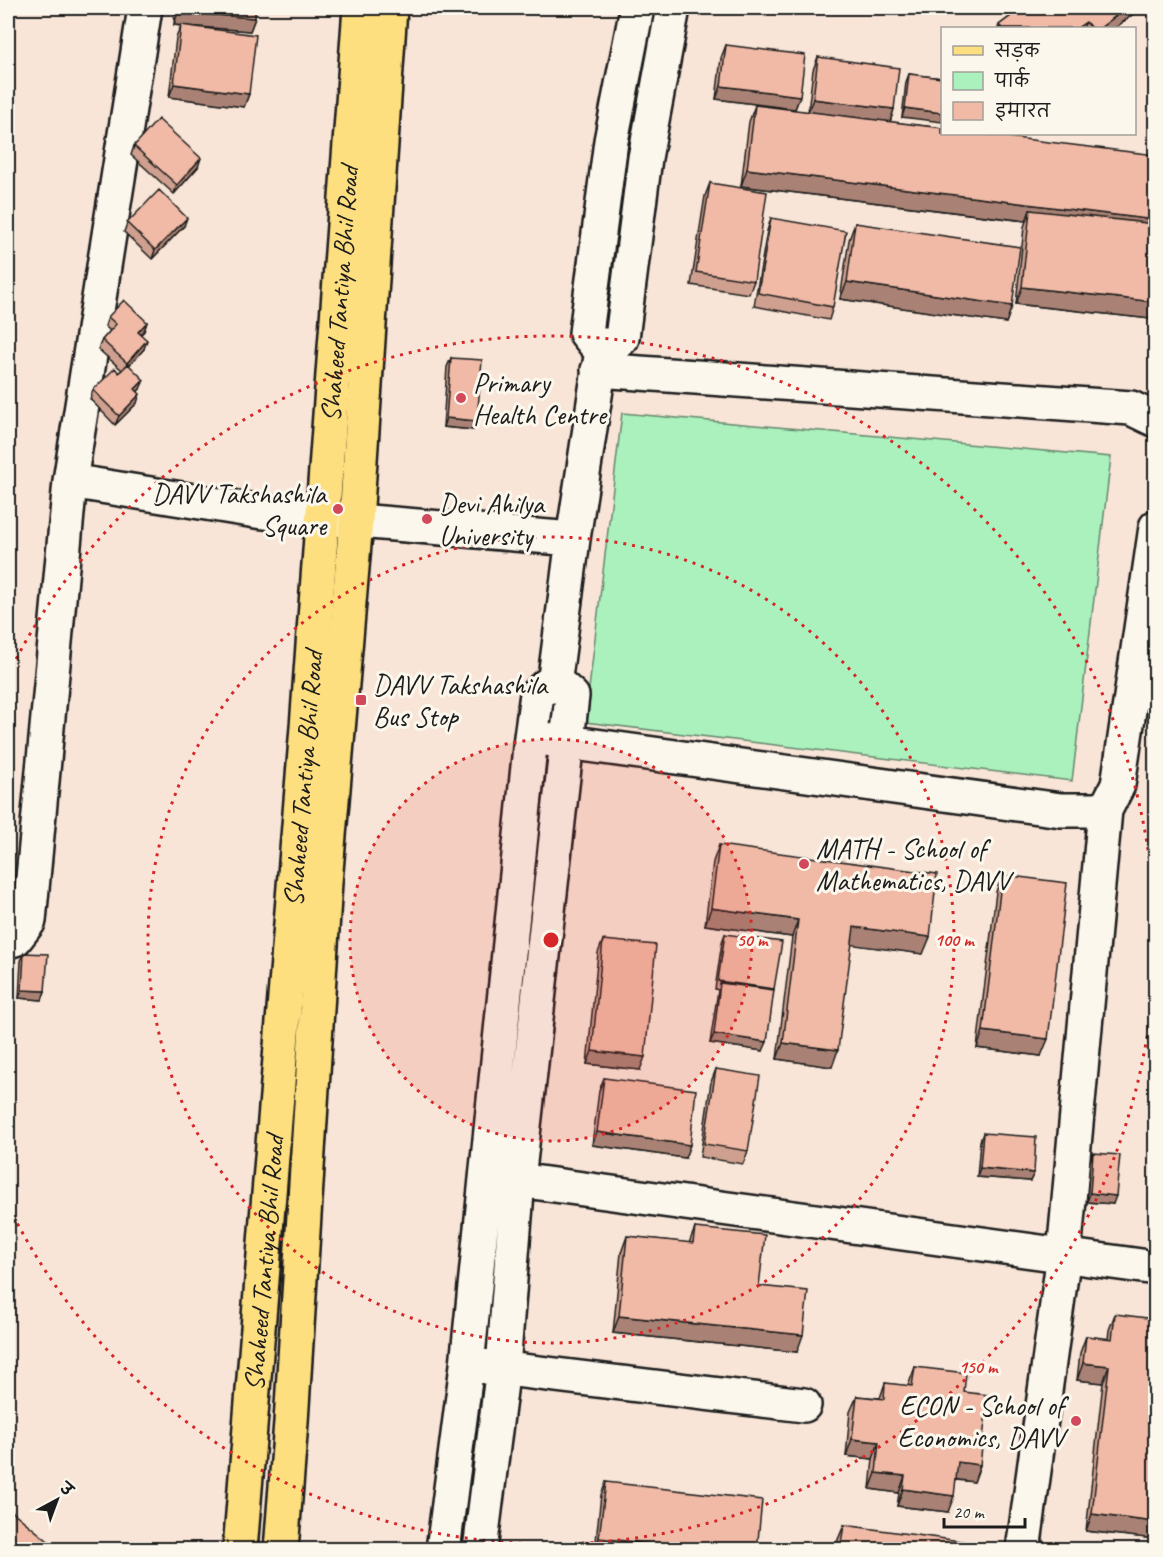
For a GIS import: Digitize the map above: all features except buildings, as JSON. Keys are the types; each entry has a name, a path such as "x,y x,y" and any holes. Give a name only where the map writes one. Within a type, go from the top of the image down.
{"main road":[{"name":"Shaheed Tantiya Bhil Road","path":"240,1550 360,8"},
{"path":"281,1550 325,882 356,521 390,8"}],"lane":[{"path":"8,941 15,939 28,921 70,481 145,8"},
{"path":"554,685 573,539 601,358 595,344 586,333 611,141 637,8"},
{"path":"601,358 622,338 645,158 673,8"},
{"path":"601,358 1131,408 1155,420"},
{"path":"70,481 256,511 573,539"},
{"path":"1023,1550 1064,1254 1105,810 1118,785 1155,527"},
{"path":"443,1550 467,1365 531,737 537,694 547,685 554,685 562,687 572,696 518,1180 503,1367 480,1550"},
{"path":"531,737 1061,810 1105,810"},
{"path":"518,1180 1155,1268"},
{"path":"467,1365 503,1367 804,1406"}],"green space":[{"path":"622,413 1111,457 1072,781 585,722"}],"place":[{"name":"Primary Health Centre","path":"461,398"},
{"name":"DAVV Takshashila Square","path":"338,509"},
{"name":"Devi Ahilya University","path":"427,519"},
{"name":"DAVV Takshashila Bus Stop","path":"361,700"},
{"name":"MATH - School of Mathematics, DAVV","path":"804,864"},
{"name":"ECON - School of Economics, DAVV","path":"1076,1421"}]}
